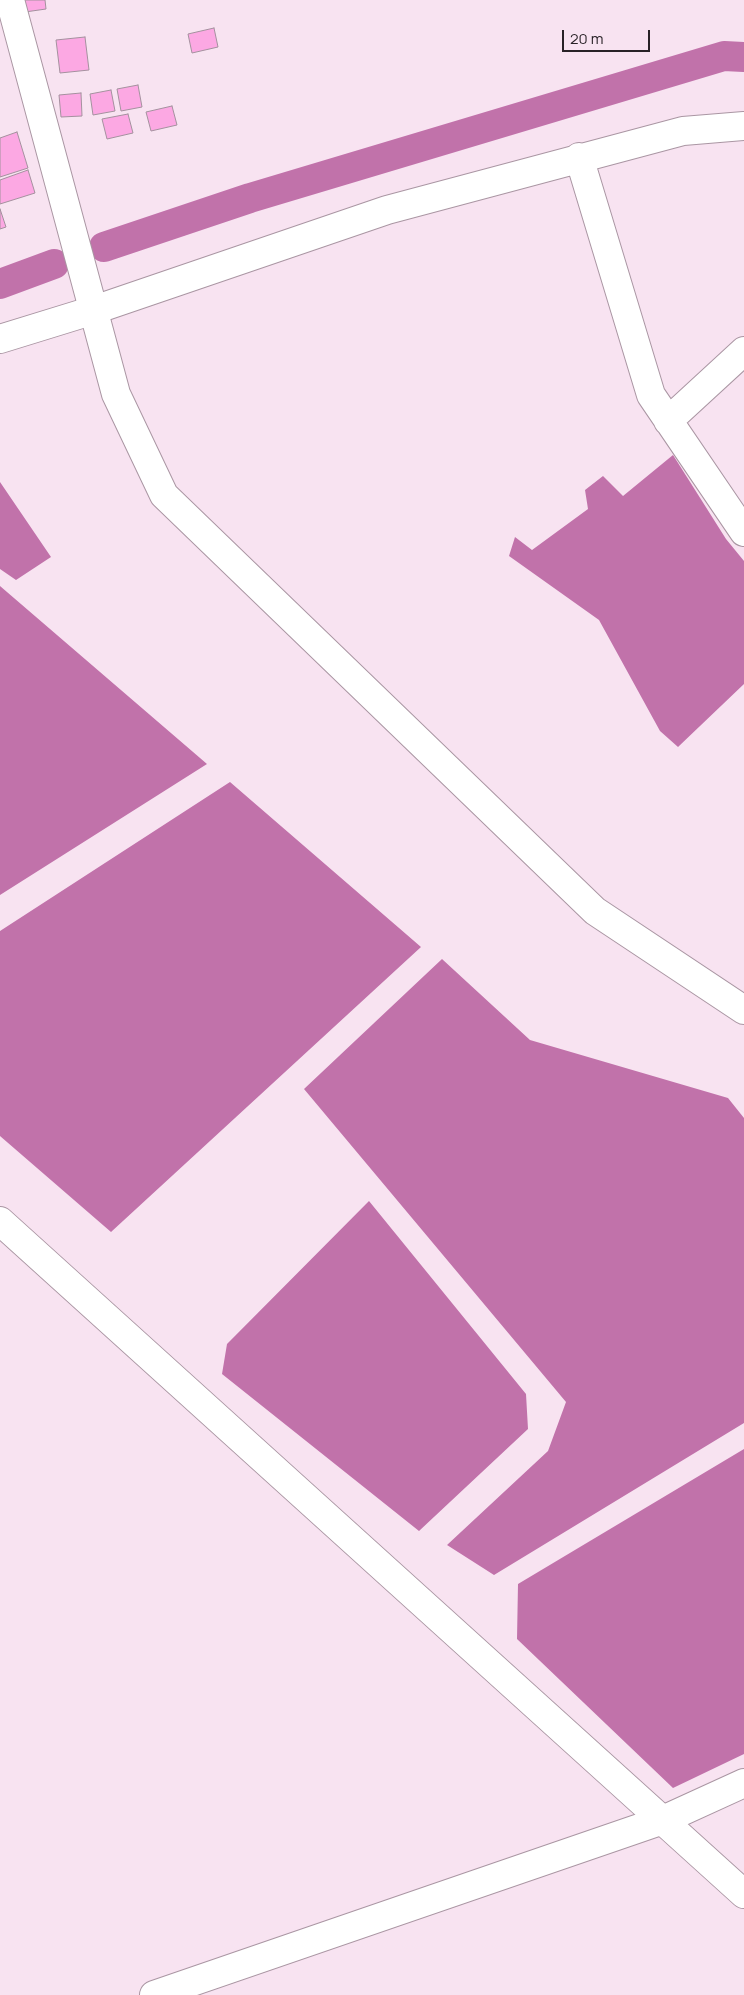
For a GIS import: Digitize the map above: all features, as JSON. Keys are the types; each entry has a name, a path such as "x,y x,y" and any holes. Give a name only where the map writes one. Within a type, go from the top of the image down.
{"street":[{"path":"10,0 116,394 164,495 595,911 744,1010"},
{"path":"0,339 94,310 387,210 579,157 683,131 744,126"},
{"path":"579,157 651,395 744,532"},
{"path":"668,421 744,351"},
{"path":"0,1221 744,1894"},
{"path":"154,1995 663,1820 744,1784"}],"shaded area":[{"path":"673,455 726,539 744,561 744,684 678,747 660,731 599,620 509,556 515,537 532,550 588,509 585,490 603,476 623,496"},
{"path":"0,482 51,557 16,580 0,569"},
{"path":"0,586 207,764 0,895"},
{"path":"230,782 421,947 111,1232 0,1136 0,931"},
{"path":"442,959 530,1040 728,1098 744,1118 744,1423 494,1575 447,1545 548,1451 566,1402 304,1089"},
{"path":"369,1201 526,1394 528,1429 419,1531 222,1374 227,1344"},
{"path":"744,1449 744,1754 673,1788 517,1639 518,1584"}],"building":[{"path":"23,0 45,0 46,9 25,12"},
{"path":"214,28 218,47 192,53 188,34"},
{"path":"85,37 89,70 60,73 56,40"},
{"path":"138,85 142,107 121,111 117,89"},
{"path":"111,90 115,111 93,115 90,94"},
{"path":"81,93 82,116 61,117 59,95"},
{"path":"172,106 177,125 151,131 146,112"},
{"path":"128,114 133,133 107,139 102,119"},
{"path":"17,132 28,168 0,177 0,138"},
{"path":"28,170 35,193 0,204 0,180"},
{"path":"0,209 6,227 0,229"}],"waterway":[{"path":"104,247 250,198 724,56 744,57"},
{"path":"0,284 54,264"}]}
